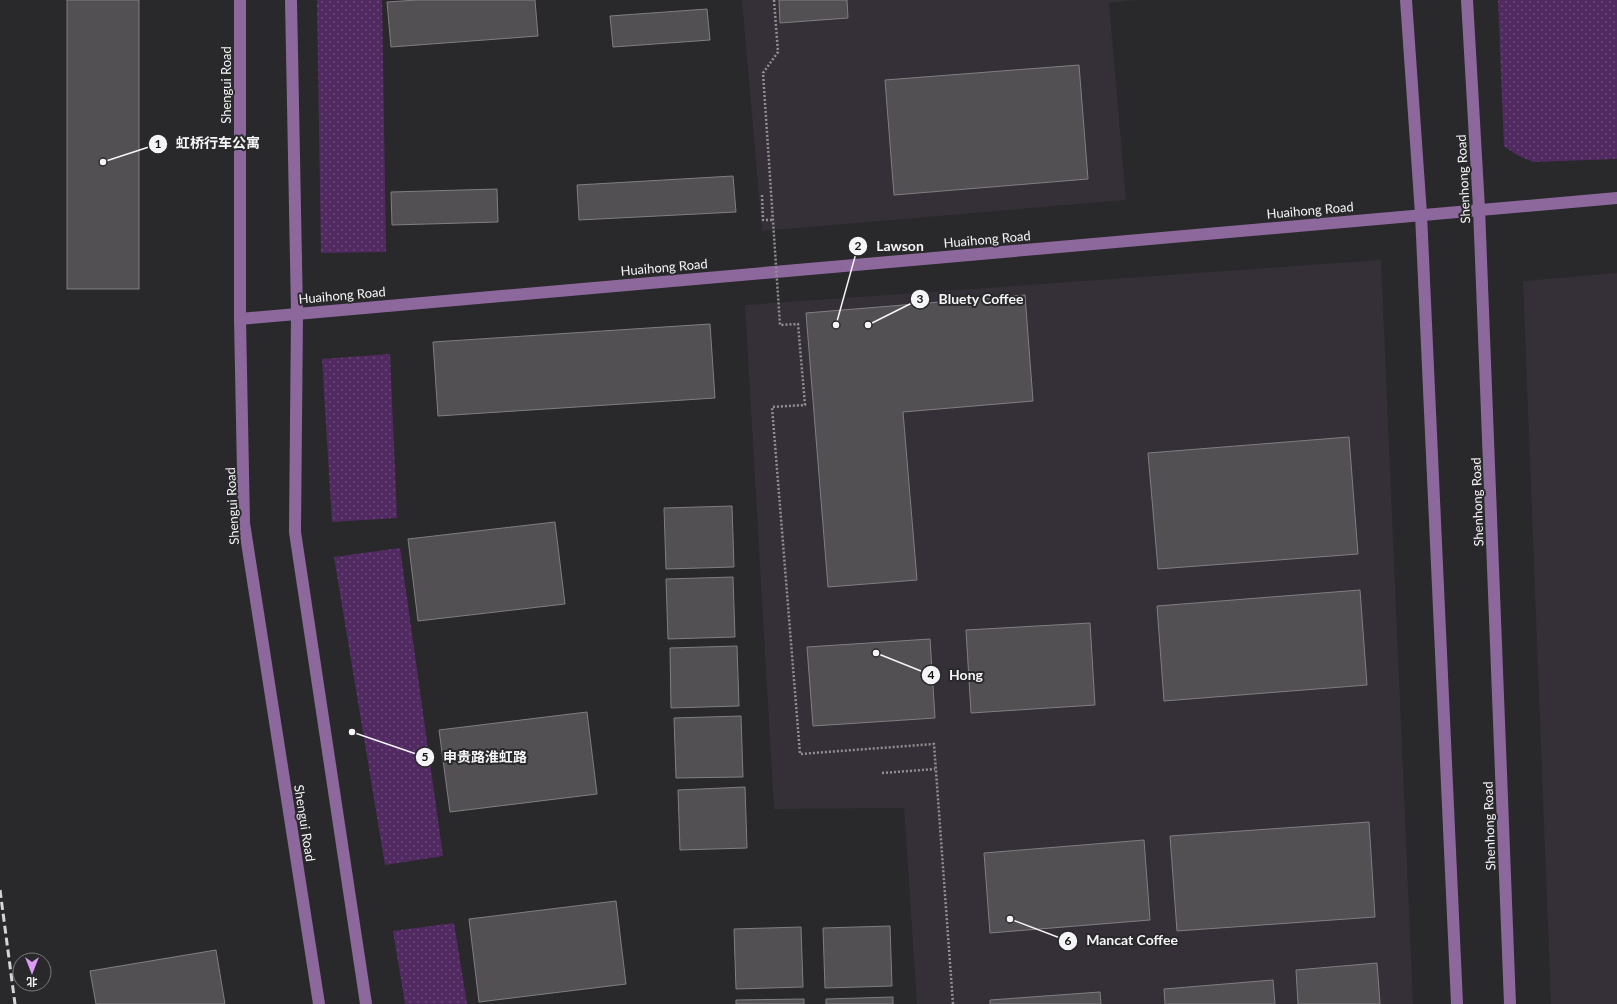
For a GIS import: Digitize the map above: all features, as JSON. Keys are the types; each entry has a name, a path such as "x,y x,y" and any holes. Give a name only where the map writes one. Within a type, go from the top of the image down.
{"main road":[{"name":"Shengui Road","path":"240,0 240,319 244,523 319,1004"},
{"path":"291,0 297,312 295,532 366,1004"},
{"path":"1406,0 1421,214 1457,1004"},
{"name":"Shenhong Road","path":"1467,0 1479,209 1510,1004"},
{"name":"Huaihong Road","path":"240,319 297,312 776,272 1421,214 1617,198"}],"path":[{"path":"774,0 778,52 763,73 780,325 798,324 805,404 772,407 800,754 934,744 953,1004"},
{"path":"762,195 763,220 773,220"},
{"path":"882,773 936,769"}],"shaded area":[{"path":"317,0 382,0 386,252 321,253"},
{"path":"742,0 1136,0 1109,3 1126,200 762,231"},
{"path":"1498,0 1617,0 1617,159 1533,162 1517,155 1504,146"},
{"path":"1381,260 1413,1004 917,1004 904,808 774,809 745,305"},
{"path":"1617,273 1617,1004 1551,1004 1523,281"},
{"path":"390,354 397,518 332,522 322,359"},
{"path":"400,548 443,856 385,865 334,557"},
{"path":"454,923 467,1004 405,1004 393,931"}],"building":[{"path":"67,0 139,0 139,289 67,289"},
{"path":"417,0 535,0 538,36 391,47 387,2"},
{"path":"779,0 847,0 848,18 780,23"},
{"path":"707,9 710,40 613,47 610,16"},
{"path":"1079,65 1088,179 894,195 885,80"},
{"path":"733,176 736,212 579,220 577,185"},
{"path":"497,189 498,222 392,225 391,192"},
{"path":"1025,295 1033,401 903,412 917,580 828,587 806,313"},
{"path":"710,324 715,398 438,416 433,342"},
{"path":"1349,437 1358,554 1158,569 1148,453"},
{"path":"732,506 734,567 666,569 664,508"},
{"path":"555,522 565,604 418,621 408,539"},
{"path":"733,577 735,637 668,639 666,579"},
{"path":"1360,590 1367,685 1164,701 1157,606"},
{"path":"1090,623 1095,705 971,713 966,630"},
{"path":"930,639 935,718 813,726 807,647"},
{"path":"737,646 739,706 671,708 670,648"},
{"path":"587,712 597,794 450,812 439,730"},
{"path":"741,716 743,777 676,778 674,718"},
{"path":"745,787 747,848 680,850 678,790"},
{"path":"1369,822 1375,917 1177,931 1170,836"},
{"path":"1144,840 1150,920 990,933 984,853"},
{"path":"616,901 626,984 479,1002 469,919"},
{"path":"890,926 892,986 825,988 823,928"},
{"path":"801,927 803,987 736,989 734,929"},
{"path":"216,950 225,1004 96,1004 90,971"},
{"path":"1377,963 1380,1004 1298,1004 1296,970"},
{"path":"1273,980 1275,1004 1165,1004 1164,989"},
{"path":"1100,992 1101,1004 990,1004 990,1000"},
{"path":"893,997 893,1004 826,1004 826,999"},
{"path":"804,999 804,1004 736,1004 736,1000"}],"railway":[{"path":"0,890 15,1004"}],"place":[{"name":"虹桥行车公寓","path":"103,162"},
{"name":"Lawson","path":"836,325"},
{"name":"Bluety Coffee","path":"868,325"},
{"name":"Hong","path":"876,653"},
{"name":"申贵路淮虹路","path":"352,732"},
{"name":"Mancat Coffee","path":"1010,919"}]}
